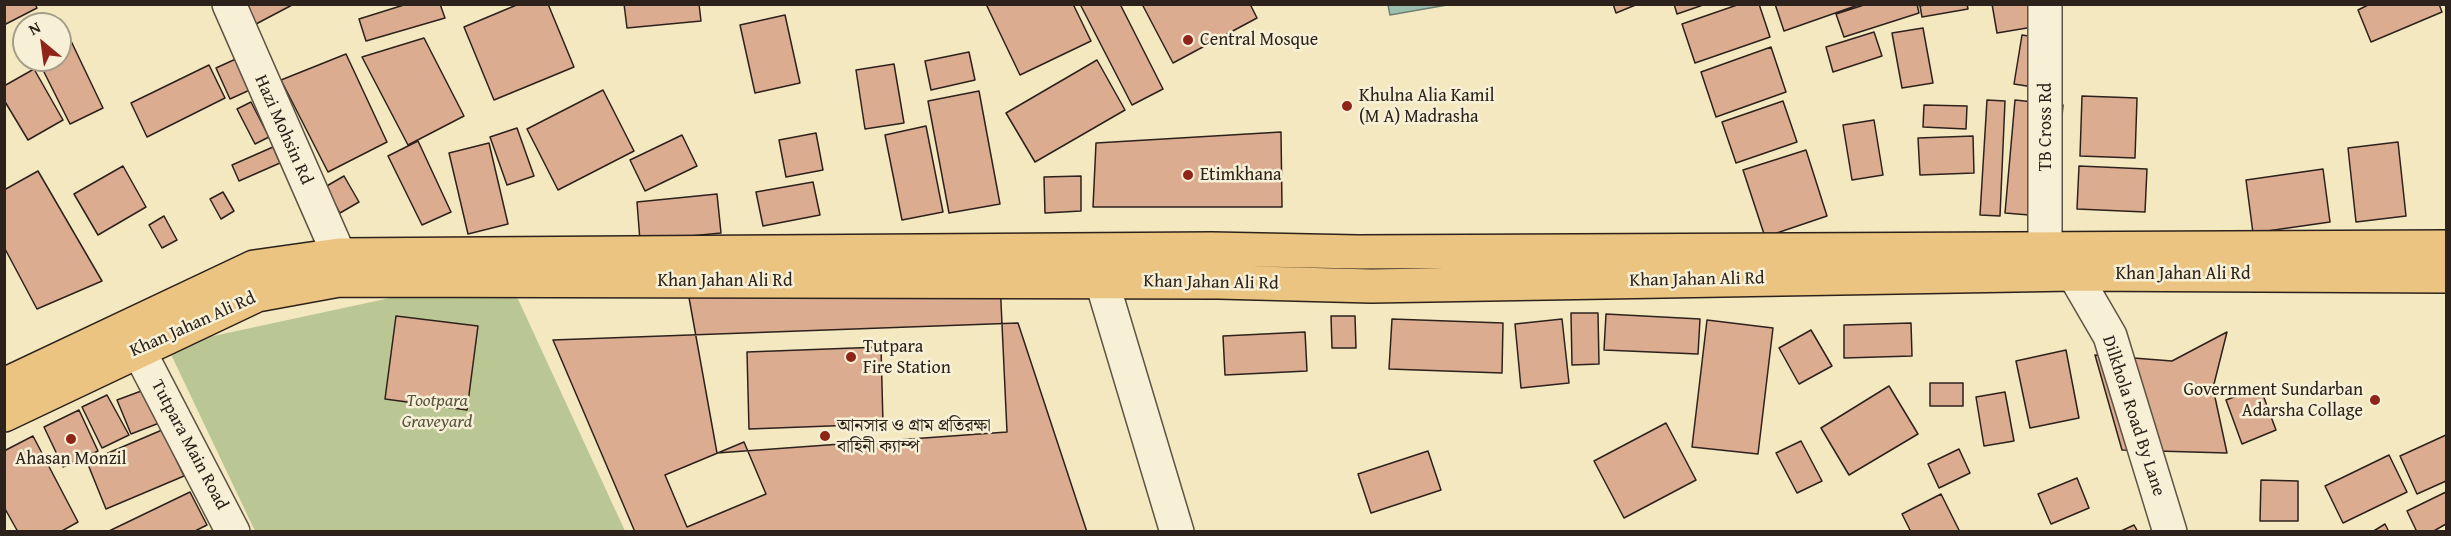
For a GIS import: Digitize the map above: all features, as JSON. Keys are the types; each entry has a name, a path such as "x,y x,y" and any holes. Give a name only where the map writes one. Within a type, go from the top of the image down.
{"highway":[{"name":"Khan Jahan Ali Rd","path":"4,415 254,267 339,255 1212,249 1358,252 2446,248"},
{"name":"Khan Jahan Ali Rd","path":"4,385 257,295 339,280 1102,282 1371,286 2074,273 2446,276"}],"street":[{"name":"Hazi Mohsin Rd","path":"229,4 339,255"},
{"name":"TB Cross Rd","path":"2045,4 2045,250"},
{"name":"Dilkhola Road By Lane","path":"2045,250 2074,273 2110,336 2170,531"},
{"path":"1102,282 1177,531"},
{"name":"Tutpara Main Road","path":"133,338 233,531"}],"green space":[{"name":"Tootpara Graveyard","path":"506,273 625,531 255,531 167,346"}],"shaded area":[{"path":"1388,4 1447,5 1390,15"}],"building":[{"path":"4,4 35,4 37,8 29,12 12,12 12,21 4,25"},
{"path":"246,4 294,4 256,24"},
{"path":"407,4 440,4 445,18 366,41 359,19"},
{"path":"519,4 548,4 574,67 494,100 464,27"},
{"path":"624,4 699,4 701,21 627,28"},
{"path":"986,4 1073,4 1091,41 1020,75"},
{"path":"1080,4 1120,4 1163,89 1132,105"},
{"name":"Central Mosque","path":"1142,4 1250,4 1257,18 1173,63"},
{"path":"1613,4 1638,4 1616,13"},
{"path":"1674,4 1706,4 1677,14"},
{"path":"1740,4 1759,4 1770,37 1695,63 1682,24"},
{"path":"1775,4 1861,4 1784,31"},
{"path":"1867,4 1917,4 1919,13 1844,37 1836,14"},
{"path":"1967,4 1968,9 1922,17 1920,6"},
{"path":"1992,4 2048,4 2051,24 1997,33"},
{"path":"2370,4 2439,4 2442,12 2371,42 2358,10"},
{"path":"785,15 800,83 755,93 740,25"},
{"path":"1923,28 1933,83 1902,88 1892,33"},
{"path":"1874,32 1882,56 1833,72 1826,47"},
{"path":"2022,35 2061,41 2052,90 2014,84"},
{"path":"424,38 464,116 408,145 362,57"},
{"path":"72,43 103,108 70,124 44,72 72,72"},
{"path":"1771,47 1786,92 1716,117 1701,72"},
{"path":"969,52 975,80 931,90 925,61"},
{"path":"346,54 387,142 328,172 281,80"},
{"path":"238,58 252,89 230,99 216,68"},
{"path":"1097,60 1125,110 1035,162 1006,113"},
{"path":"894,64 904,123 865,129 856,70"},
{"path":"209,65 225,98 147,137 131,103"},
{"path":"29,72 36,72 63,120 28,140 4,100 4,86"},
{"path":"603,90 634,151 558,190 527,129"},
{"path":"979,91 1000,204 949,213 928,101"},
{"path":"2082,96 2137,98 2135,158 2080,156"},
{"path":"1987,100 2005,101 2000,216 1980,215"},
{"path":"2015,100 2063,105 2053,217 2005,213"},
{"path":"1783,101 1797,142 1736,163 1722,122"},
{"path":"251,102 269,137 255,144 237,109"},
{"path":"1924,105 1967,106 1966,129 1923,127"},
{"path":"1874,120 1883,175 1852,180 1843,125"},
{"path":"926,126 943,212 902,220 885,135"},
{"path":"517,128 534,176 507,185 490,137"},
{"name":"Etimkhana","path":"1281,132 1282,207 1093,207 1096,143"},
{"path":"816,133 823,170 786,177 779,140"},
{"path":"682,135 697,166 645,191 630,160"},
{"path":"1973,136 1974,173 1920,175 1918,138"},
{"path":"418,141 451,212 422,225 388,156"},
{"path":"2398,142 2406,216 2356,222 2348,148"},
{"path":"489,143 508,224 468,234 449,153"},
{"path":"273,147 280,163 239,181 232,165"},
{"path":"1806,150 1827,216 1765,237 1743,170"},
{"path":"123,166 146,207 98,235 74,194"},
{"path":"2079,166 2147,169 2145,212 2077,209"},
{"path":"2323,169 2330,222 2253,233 2246,180"},
{"path":"38,171 102,281 37,309 4,247 4,190"},
{"path":"344,176 359,202 340,213 325,187"},
{"path":"1081,176 1081,211 1045,213 1044,177"},
{"path":"813,182 820,215 763,226 756,192"},
{"path":"223,192 234,211 221,219 210,199"},
{"path":"717,194 721,233 640,241 637,202"},
{"path":"164,216 177,240 162,248 149,225"},
{"name":"Tutpara Fire Station","path":"686,281 1000,281 1007,432 717,453"},
{"path":"1571,313 1598,313 1599,364 1572,365"},
{"path":"1606,314 1700,319 1698,354 1604,350"},
{"path":"396,316 478,326 467,410 385,399"},
{"path":"1331,316 1355,316 1356,348 1332,348"},
{"path":"1392,319 1503,323 1502,373 1389,369"},
{"path":"1562,319 1569,383 1521,388 1515,324"},
{"path":"1707,320 1773,328 1758,454 1692,447"},
{"name":"আনসার ও গ্রাম প্রতিরক্ষা বাহিনী ক্যাম্প","path":"1018,323 1087,532 635,532 553,340"},
{"path":"1911,323 1912,356 1844,358 1844,325"},
{"path":"1811,330 1832,366 1799,384 1779,348"},
{"path":"1305,332 1307,371 1225,375 1223,336"},
{"path":"2227,332 2213,388 2227,453 2122,450 2095,355 2172,361"},
{"path":"881,347 883,424 749,429 747,352"},
{"path":"2066,350 2079,418 2030,428 2016,361"},
{"path":"1930,383 1963,383 1963,406 1930,406"},
{"path":"1889,386 1918,434 1849,475 1821,428"},
{"path":"152,387 167,420 131,434 117,400"},
{"path":"2260,387 2276,430 2242,444 2226,400"},
{"path":"2005,392 2014,441 1984,446 1976,397"},
{"path":"107,395 129,435 102,448 82,407"},
{"name":"Ahasan Monzil","path":"79,410 98,451 63,467 44,427"},
{"path":"1666,423 1696,480 1624,518 1594,461"},
{"path":"162,430 184,476 106,509 87,462"},
{"path":"2446,435 2446,481 2417,494 2400,456"},
{"path":"33,436 78,522 60,532 18,532 4,507 4,451"},
{"path":"1801,441 1822,481 1797,493 1776,453"},
{"path":"744,442 766,494 687,527 665,475"},
{"path":"1959,449 1970,473 1939,488 1928,464"},
{"path":"1428,451 1441,490 1371,513 1358,474"},
{"path":"2389,455 2407,492 2343,523 2325,486"},
{"path":"2077,478 2089,508 2051,524 2038,494"},
{"path":"2261,480 2298,481 2298,521 2260,521"},
{"path":"190,492 207,525 193,532 107,532"},
{"path":"2446,492 2446,524 2432,532 2417,532 2407,511"},
{"path":"1941,494 1960,532 1911,532 1902,514"},
{"path":"2385,524 2389,532 2372,532"},
{"path":"2134,525 2138,532 2119,532"}],"place":[{"name":"Central Mosque","path":"1188,40"},
{"name":"Khulna Alia Kamil (M A) Madrasha","path":"1347,106"},
{"name":"Etimkhana","path":"1188,175"},
{"name":"Tutpara Fire Station","path":"851,357"},
{"name":"Government Sundarban Adarsha Collage","path":"2375,400"},
{"name":"আনসার ও গ্রাম প্রতিরক্ষা বাহিনী ক্যাম্প","path":"825,436"},
{"name":"Ahasan Monzil","path":"71,439"}]}
